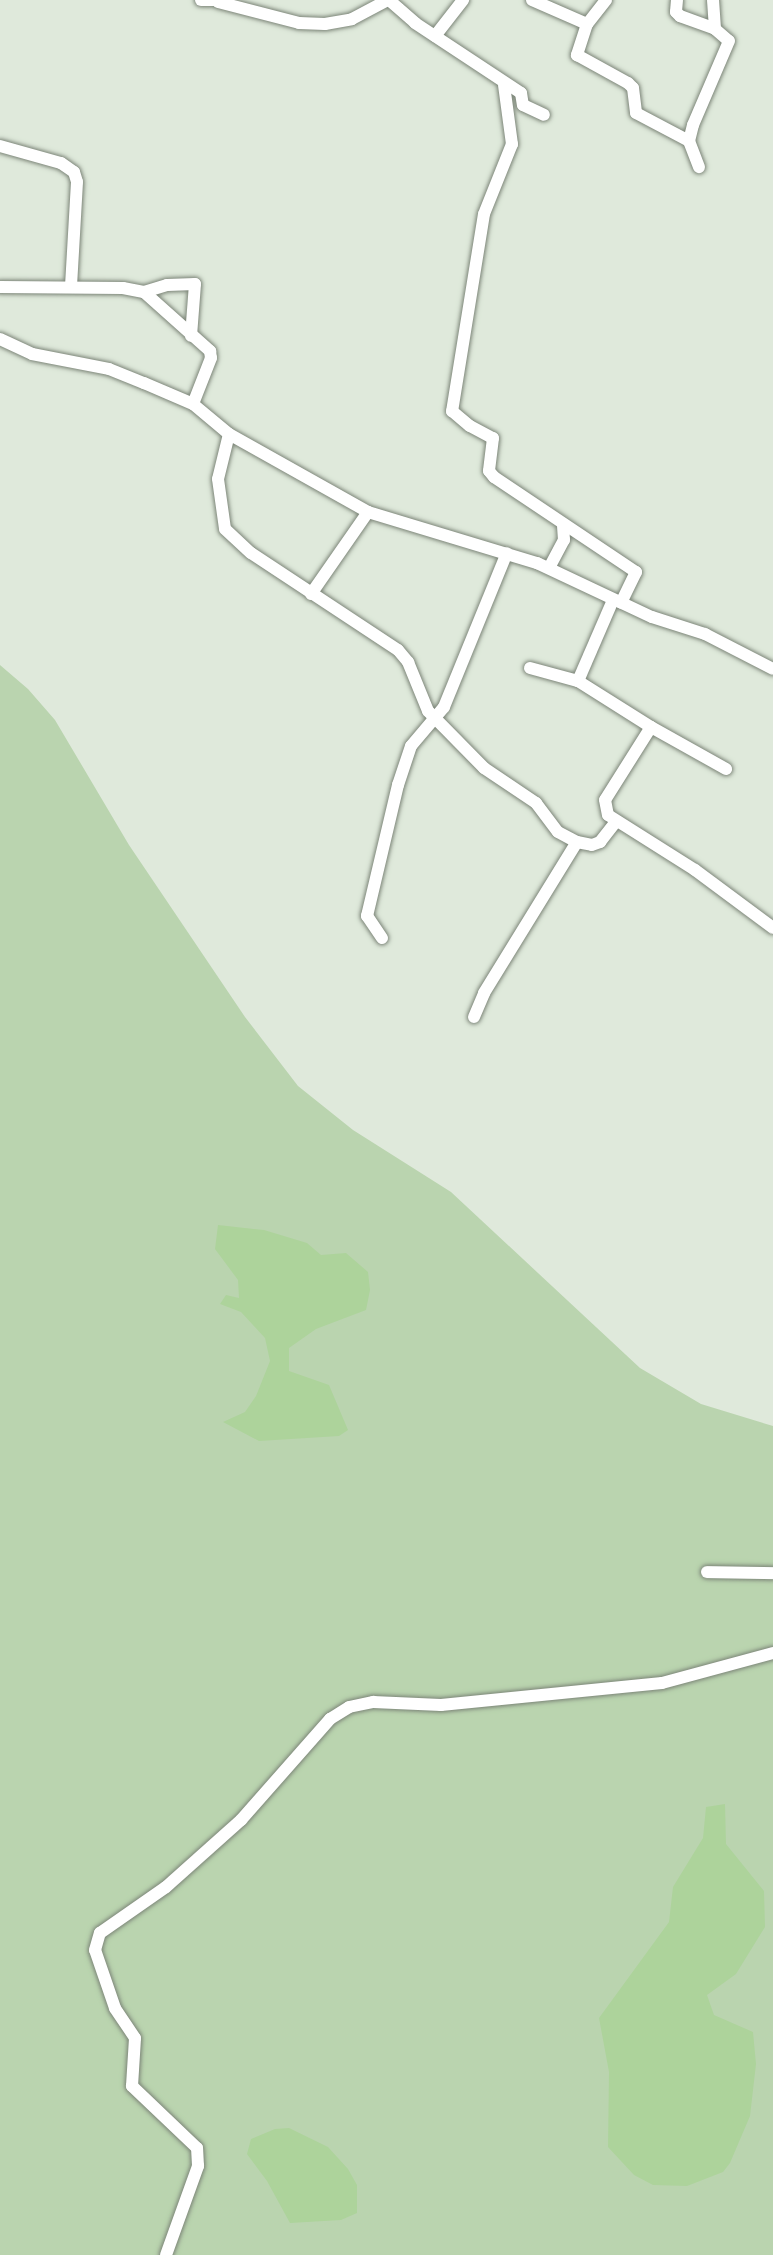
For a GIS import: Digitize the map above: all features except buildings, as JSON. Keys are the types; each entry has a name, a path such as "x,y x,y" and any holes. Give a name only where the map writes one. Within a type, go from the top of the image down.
{"street":[{"path":"201,0 219,1 299,23 325,24 352,19 388,0 504,85 521,93 523,104 544,115"},
{"path":"435,36 463,0"},
{"path":"532,0 587,24"},
{"path":"606,0 587,24 577,51 579,58 628,83 633,88 636,113 689,141"},
{"path":"677,0 676,12 680,16 726,35 729,46 693,125 689,141 699,167"},
{"path":"713,0 715,29"},
{"path":"504,85 512,144 484,214 452,411 493,438 489,471 494,477 636,572 617,602 578,681"},
{"path":"0,146 61,163 74,172 77,182 71,287"},
{"path":"0,287 71,287 144,292 167,285 195,284 191,336"},
{"path":"144,292 210,351 211,358 193,404"},
{"path":"0,339 32,354 109,369 193,404 229,434 368,512 549,568 617,602 705,634 773,669"},
{"path":"229,434 218,479 225,529 251,553 398,650 408,662 422,703 484,768 530,797 558,832 577,842 592,845 600,842 615,823"},
{"path":"311,594 368,512"},
{"path":"549,568 564,540 563,526"},
{"path":"382,938 368,922 368,910 411,746 450,694 507,553"},
{"path":"530,668 578,681 726,769"},
{"path":"651,727 605,800 608,815 615,823 695,870 773,928"},
{"path":"474,1017 484,993 577,842"},
{"path":"707,1572 773,1573"},
{"path":"166,2255 198,2166 197,2148 132,2086 135,2038 115,2008 95,1950 100,1933 166,1887 241,1820 330,1719 349,1707 373,1702 441,1705 662,1683 773,1653"}],"shaded area":[{"path":"0,665 28,689 55,720 129,845 245,1017 298,1086 353,1130 451,1192 640,1368 701,1404 773,1426 773,2255 0,2255"},
{"path":"218,1225 264,1230 307,1243 321,1255 346,1253 368,1272 370,1290 366,1310 316,1329 289,1348 289,1371 329,1385 348,1430 339,1436 259,1441 223,1422 245,1412 256,1396 270,1361 265,1338 241,1312 220,1304 226,1295 239,1298 238,1280 215,1249"},
{"path":"725,1804 726,1844 764,1891 765,1927 736,1974 707,1995 714,2015 753,2032 756,2064 750,2116 723,2172 687,2186 653,2185 634,2175 608,2147 609,2072 599,2018 669,1922 673,1887 703,1838 706,1807"},
{"path":"289,2128 328,2147 348,2169 357,2185 357,2213 341,2220 290,2223 267,2181 247,2154 251,2139 275,2129"}]}
